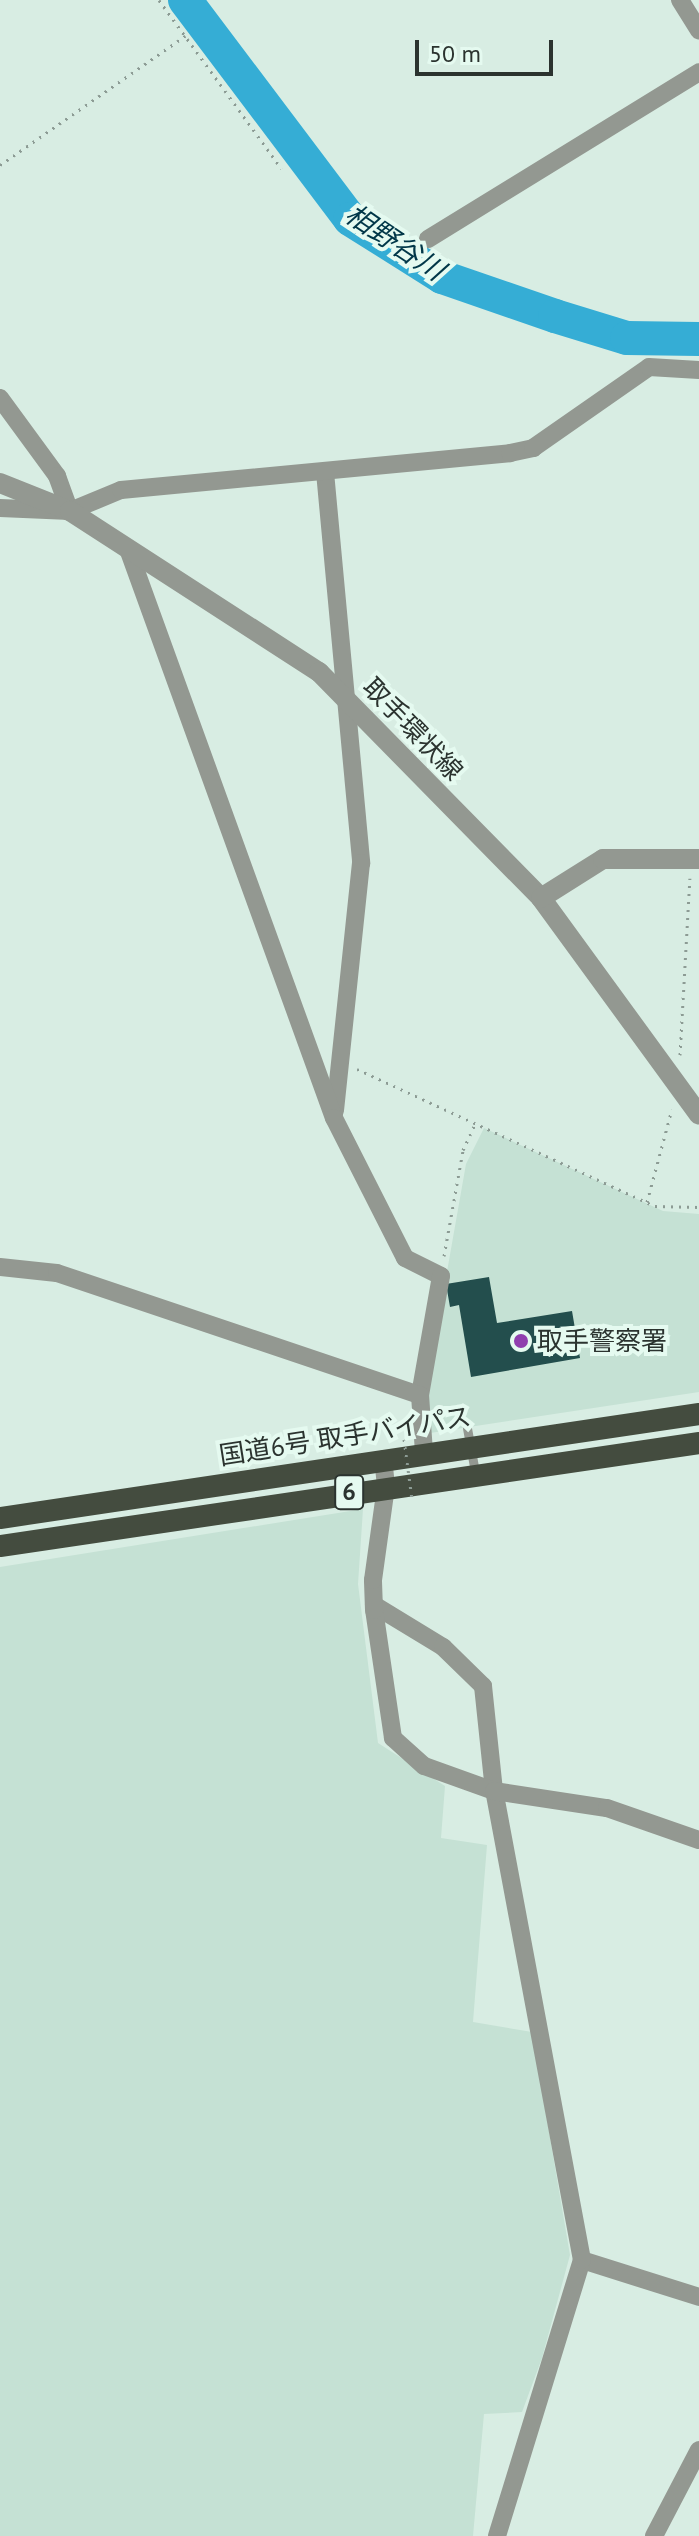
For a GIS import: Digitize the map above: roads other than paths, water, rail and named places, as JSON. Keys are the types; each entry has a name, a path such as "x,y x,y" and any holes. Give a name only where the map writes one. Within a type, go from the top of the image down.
{"highway":[{"name":"国道6号 取手バイパス","path":"0,1518 424,1452 469,1436 699,1414"},
{"name":"国道6号 取手バイパス","path":"0,1546 475,1472 699,1443"}],"street":[{"path":"680,0 699,31"},
{"path":"428,239 699,72"},
{"path":"0,508 70,511 121,490 325,472 533,448 649,367 699,370"},
{"path":"0,398 57,476 70,511"},
{"path":"325,472 342,693 361,863 334,1118"},
{"name":"取手環状線","path":"0,483 70,511 342,693 541,898 679,1082 699,1115"},
{"path":"128,549 334,1118 405,1258 441,1276 420,1395 424,1452"},
{"path":"541,898 603,859 695,858"},
{"path":"0,1267 57,1273 420,1395"},
{"path":"383,1459 386,1486 374,1605 393,1738 424,1766 494,1791 607,1808 699,1840"},
{"path":"374,1605 443,1647 483,1686 494,1791 582,2260 497,2536"},
{"path":"582,2260 699,2297"},
{"path":"654,2536 699,2450"}],"lane":[{"path":"469,1436 475,1472"}],"waterway":[{"name":"相野谷川","path":"185,0 350,219 442,277 555,316 627,338 699,339"}],"place":[{"name":"取手警察署","path":"521,1341"}]}
